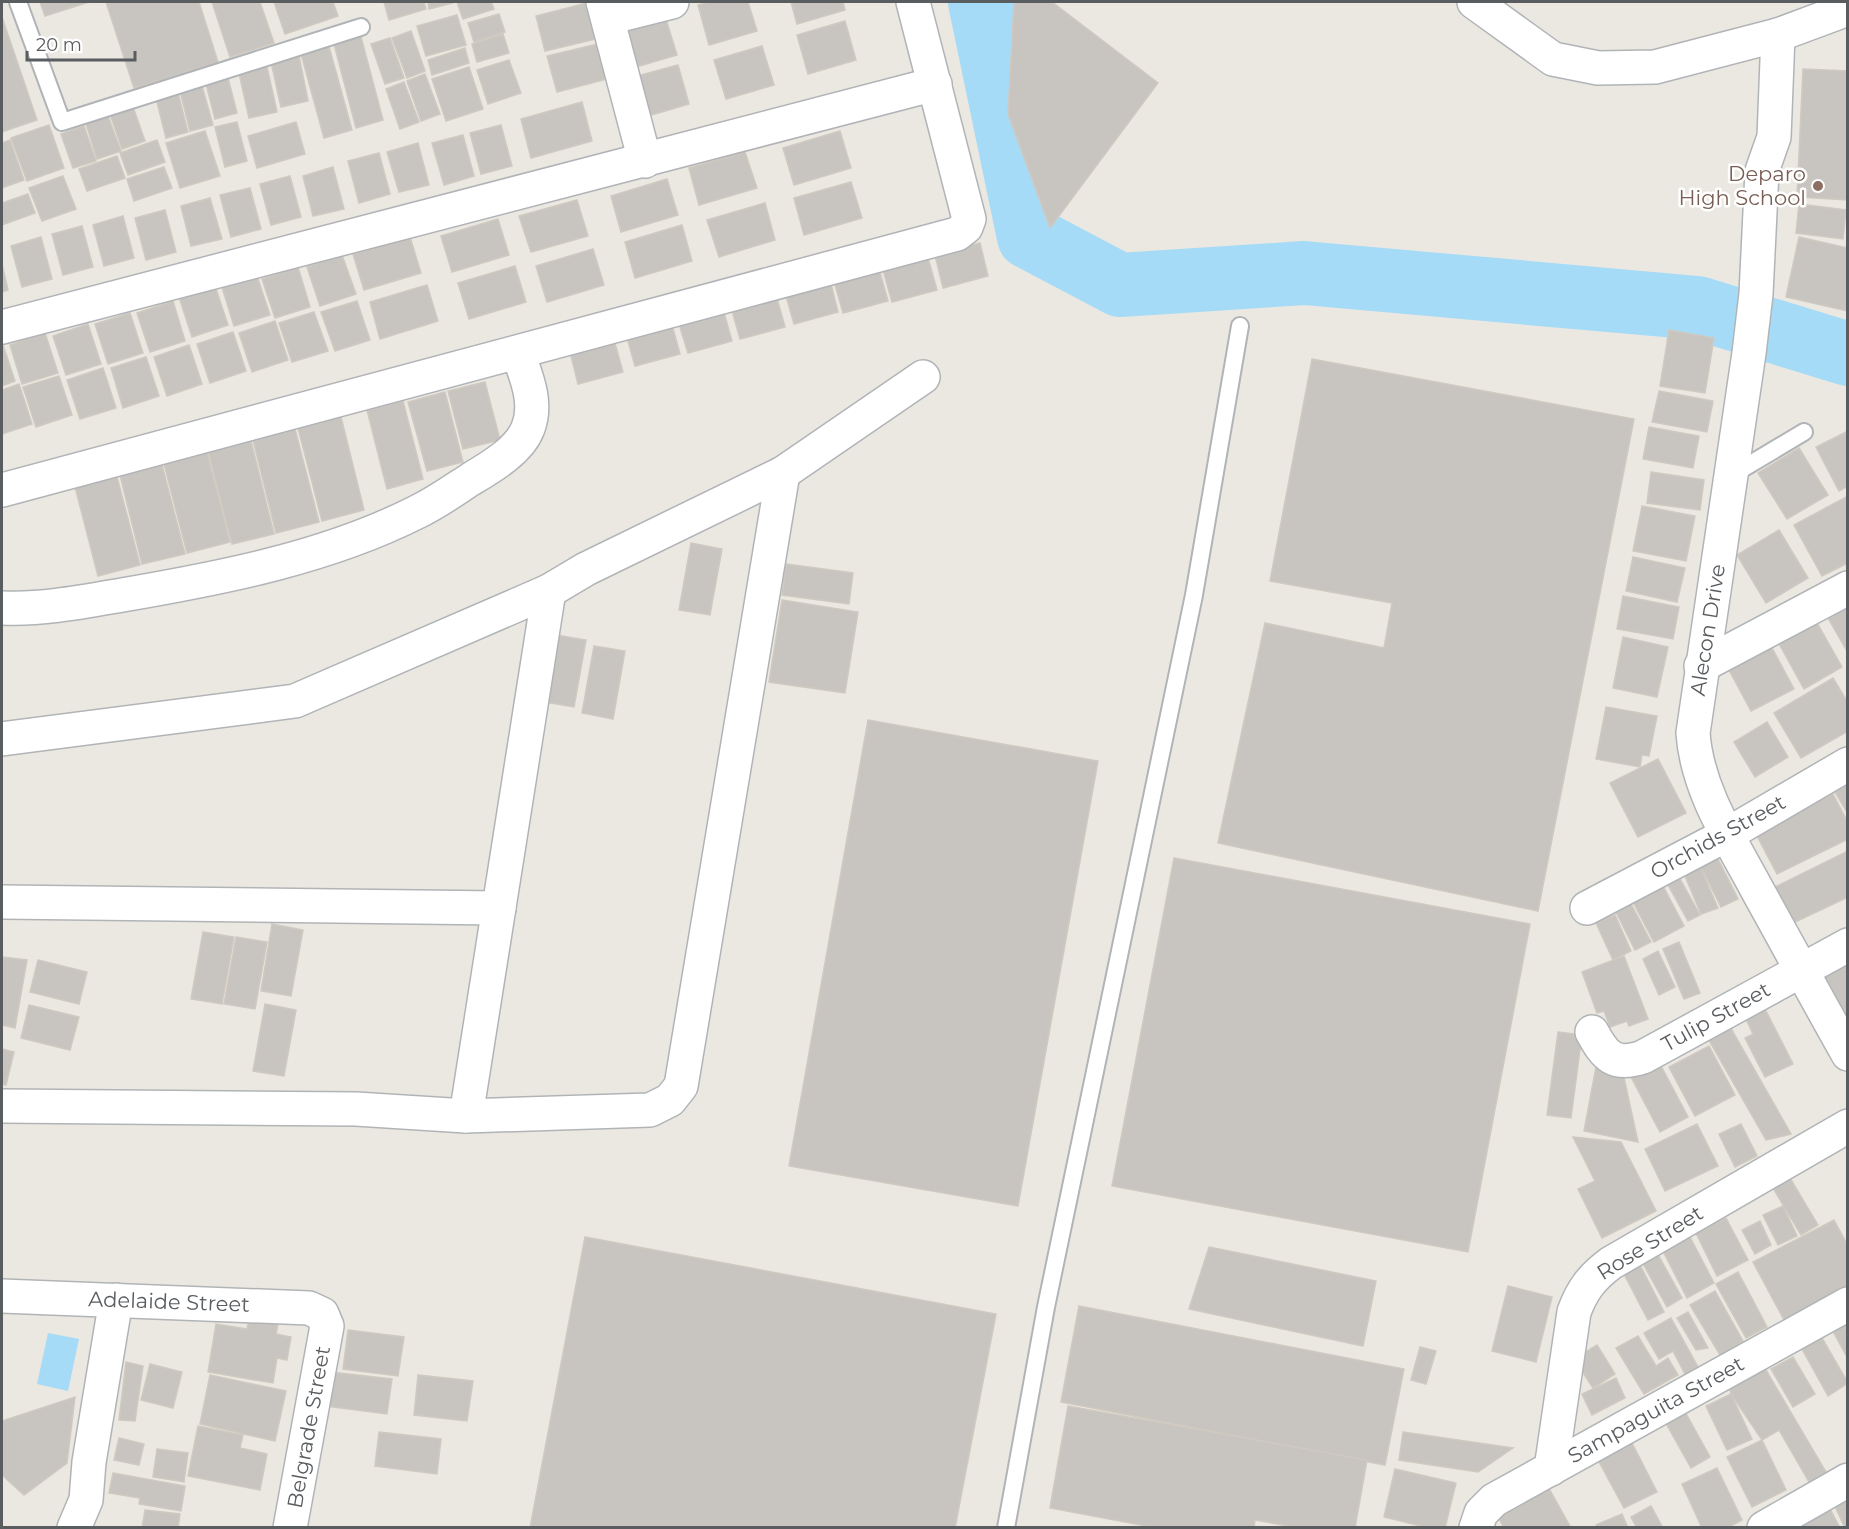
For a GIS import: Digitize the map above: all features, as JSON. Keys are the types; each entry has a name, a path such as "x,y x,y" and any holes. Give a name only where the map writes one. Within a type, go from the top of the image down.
{"street":[{"path":"645,160 606,10 672,2"},
{"path":"2,490 957,234 966,227 969,219 913,2"},
{"path":"1474,2 1553,58 1598,68 1655,67 1767,38 1848,9"},
{"name":"Alecon Drive","path":"1767,38 1774,136 1762,171 1756,294 1749,353 1701,666 1693,733 1695,758 1700,777 1728,834 1848,1054"},
{"path":"2,327 935,84"},
{"path":"2,608 59,605 201,581 295,558 364,536 419,512 483,472 515,447 528,429 532,409 530,389 518,353"},
{"path":"2,739 295,701 549,591 586,569 783,473 923,377"},
{"path":"2,1106 357,1109 466,1116 650,1110 670,1100 681,1086 783,473"},
{"path":"1701,666 1848,588"},
{"path":"466,1116 549,591"},
{"name":"Orchids Street","path":"1587,908 1728,834 1848,764"},
{"path":"2,902 499,908"},
{"name":"Tulip Street","path":"1592,1032 1601,1049 1613,1059 1630,1061 1643,1057 1848,945"},
{"name":"Rose Street","path":"1551,1469 1574,1312 1580,1294 1592,1277 1611,1263 1848,1126"},
{"name":"Adelaide Street","path":"2,1296 309,1308 322,1314 327,1326"},
{"path":"74,1527 86,1500 89,1462 116,1299"},
{"name":"Sampaguita Street","path":"1476,1527 1486,1506 1848,1304"},
{"name":"Belgrade Street","path":"290,1527 327,1326"},
{"path":"1764,1527 1848,1480"}],"lane":[{"path":"18,2 62,122 361,27"},
{"path":"1006,1527 1046,1307 1194,595 1240,326"},
{"path":"1732,475 1804,432"}],"water":[{"path":"48,1333 79,1339 68,1391 37,1384"}],"building":[{"path":"40,2 89,2 45,16"},
{"path":"106,2 199,2 218,62 134,88"},
{"path":"212,2 260,2 274,43 230,57"},
{"path":"274,2 333,2 338,16 285,34"},
{"path":"384,2 424,2 426,9 389,20"},
{"path":"428,2 451,2 452,3 429,9"},
{"path":"457,2 491,2 494,9 463,19"},
{"path":"710,2 748,2 757,31 709,45 698,5"},
{"path":"791,2 843,2 845,10 797,24"},
{"path":"1014,2 1052,2 1158,83 1050,228 1008,114"},
{"path":"587,3 596,39 545,51 536,16"},
{"path":"499,14 505,32 474,42 468,23"},
{"path":"457,15 466,45 426,56 417,26"},
{"path":"665,16 677,55 629,69 617,30"},
{"path":"2,17 37,120 2,132"},
{"path":"845,21 856,60 808,74 797,35"},
{"path":"411,31 425,71 407,78 392,38"},
{"path":"360,33 383,120 356,128 333,40"},
{"path":"503,34 509,53 477,62 472,44"},
{"path":"390,38 404,78 385,84 371,44"},
{"path":"328,43 352,130 324,138 300,50"},
{"path":"598,44 607,79 557,92 547,56"},
{"path":"762,46 774,85 726,99 714,60"},
{"path":"465,48 469,63 432,75 428,60"},
{"path":"299,56 308,101 281,107 271,62"},
{"path":"509,60 521,93 488,104 477,70"},
{"path":"678,65 689,104 641,118 630,78"},
{"path":"267,67 277,112 249,118 239,73"},
{"path":"469,67 483,109 446,121 432,79"},
{"path":"1803,69 1848,71 1848,200 1797,197"},
{"path":"227,74 237,113 215,119 205,80"},
{"path":"425,74 440,114 421,121 407,81"},
{"path":"404,82 419,122 400,129 386,89"},
{"path":"202,86 213,125 190,131 180,91"},
{"path":"178,93 188,132 166,138 156,98"},
{"path":"582,102 592,141 531,158 521,119"},
{"path":"133,107 145,141 122,149 110,114"},
{"path":"108,116 121,151 97,159 86,124"},
{"path":"237,122 247,161 225,167 215,127"},
{"path":"296,122 305,154 257,168 248,136"},
{"path":"49,125 64,168 27,181 11,138"},
{"path":"501,125 512,166 481,174 470,133"},
{"path":"84,126 96,161 73,168 61,134"},
{"path":"205,131 220,176 180,188 166,143"},
{"path":"840,131 851,168 794,185 783,148"},
{"path":"463,135 474,176 444,185 432,143"},
{"path":"10,140 24,180 2,188 2,143"},
{"path":"157,140 165,162 128,175 120,153"},
{"path":"418,143 429,185 399,192 387,152"},
{"path":"745,152 757,188 699,205 689,168"},
{"path":"379,153 390,194 359,203 348,161"},
{"path":"117,156 125,178 87,191 79,169"},
{"path":"164,167 172,188 134,201 127,179"},
{"path":"333,167 344,209 313,216 303,176"},
{"path":"63,176 76,209 42,221 29,188"},
{"path":"290,176 301,217 271,225 260,184"},
{"path":"667,179 678,215 621,232 611,196"},
{"path":"851,182 862,218 804,235 794,198"},
{"path":"250,188 261,229 231,237 220,195"},
{"path":"28,194 35,213 2,225 2,203"},
{"path":"210,198 222,239 191,246 181,206"},
{"path":"577,200 588,236 531,252 519,216"},
{"path":"765,203 775,240 719,257 707,220"},
{"path":"1799,204 1846,210 1843,239 1796,233"},
{"path":"165,210 176,252 146,260 135,218"},
{"path":"123,216 134,258 104,266 93,225"},
{"path":"498,219 509,255 452,272 441,236"},
{"path":"682,225 692,261 635,278 625,242"},
{"path":"82,226 93,267 63,275 52,234"},
{"path":"41,237 52,279 22,287 11,246"},
{"path":"410,237 421,273 364,290 353,254"},
{"path":"1799,237 1848,248 1848,311 1786,297"},
{"path":"980,243 988,276 943,288 935,255"},
{"path":"593,249 604,285 547,302 536,266"},
{"path":"342,255 356,294 320,306 307,267"},
{"path":"928,258 937,290 892,302 883,270"},
{"path":"2,264 8,290 2,292"},
{"path":"515,266 526,302 469,319 458,283"},
{"path":"298,267 310,307 275,318 262,279"},
{"path":"879,269 888,301 843,313 834,281"},
{"path":"257,276 270,315 234,326 222,287"},
{"path":"830,280 838,312 794,324 785,292"},
{"path":"427,285 438,321 380,339 370,302"},
{"path":"215,286 228,325 192,337 179,297"},
{"path":"776,295 785,327 740,339 731,307"},
{"path":"173,301 185,341 150,352 137,313"},
{"path":"357,301 370,340 335,351 321,312"},
{"path":"723,309 732,341 688,353 678,321"},
{"path":"314,312 328,351 292,362 279,323"},
{"path":"130,313 143,353 108,364 95,324"},
{"path":"275,321 288,360 252,372 239,333"},
{"path":"671,321 680,354 635,366 626,334"},
{"path":"88,324 101,364 66,375 53,336"},
{"path":"1669,330 1714,338 1705,393 1660,386"},
{"path":"233,332 246,371 210,383 197,344"},
{"path":"45,333 58,373 22,384 10,345"},
{"path":"614,340 623,372 578,384 570,352"},
{"path":"2,342 15,381 2,386"},
{"path":"189,345 202,384 167,396 154,357"},
{"path":"146,357 159,396 123,408 111,368"},
{"path":"1312,359 1634,419 1538,911 1218,843 1265,623 1384,648 1392,603 1270,581"},
{"path":"103,368 116,408 80,419 67,380"},
{"path":"59,376 72,415 36,427 23,387"},
{"path":"485,382 500,440 463,449 448,391"},
{"path":"19,384 32,424 2,434 2,390"},
{"path":"1659,391 1713,401 1707,432 1652,422"},
{"path":"445,392 463,462 427,471 408,402"},
{"path":"403,401 423,479 387,489 367,410"},
{"path":"341,417 364,510 322,521 298,428"},
{"path":"1649,427 1699,436 1693,468 1643,459"},
{"path":"295,429 319,522 276,533 253,440"},
{"path":"1848,431 1848,486 1839,491 1816,447"},
{"path":"251,441 274,534 232,544 208,451"},
{"path":"1799,448 1828,495 1787,519 1758,473"},
{"path":"206,449 230,542 187,553 163,460"},
{"path":"161,461 185,554 142,564 119,471"},
{"path":"1651,472 1704,480 1700,510 1647,503"},
{"path":"116,473 140,565 98,576 74,483"},
{"path":"1848,496 1848,563 1822,576 1794,525"},
{"path":"1642,506 1695,516 1686,561 1633,551"},
{"path":"1779,530 1808,578 1766,603 1737,555"},
{"path":"691,543 722,549 710,615 679,610"},
{"path":"1633,557 1685,568 1677,602 1626,591"},
{"path":"786,564 853,573 849,604 782,595"},
{"path":"1623,596 1679,607 1673,639 1617,629"},
{"path":"1848,596 1848,653 1823,609"},
{"path":"782,600 858,612 845,693 769,682"},
{"path":"1816,621 1842,667 1804,689 1778,642"},
{"path":"556,635 586,640 574,707 544,702"},
{"path":"1623,637 1668,647 1657,697 1613,688"},
{"path":"594,646 625,651 613,719 582,713"},
{"path":"1771,646 1794,689 1751,711 1728,668"},
{"path":"1833,678 1848,703 1848,731 1801,758 1774,713"},
{"path":"1606,707 1657,716 1649,756 1642,755 1640,767 1596,759"},
{"path":"868,720 1098,761 1018,1206 789,1166"},
{"path":"1767,722 1788,757 1755,777 1734,742"},
{"path":"1658,759 1686,813 1638,837 1610,783"},
{"path":"1848,785 1848,814 1835,792"},
{"path":"1833,794 1848,823 1848,839 1777,874 1755,832"},
{"path":"1848,851 1848,897 1791,924 1773,888"},
{"path":"1716,855 1738,899 1721,907 1699,863"},
{"path":"1174,858 1530,924 1468,1252 1112,1186"},
{"path":"1698,862 1718,908 1701,914 1682,869"},
{"path":"1679,877 1700,915 1688,921 1667,883"},
{"path":"1662,884 1684,926 1654,942 1632,900"},
{"path":"1630,902 1651,942 1635,950 1615,910"},
{"path":"1615,915 1631,951 1613,960 1596,923"},
{"path":"272,924 303,930 291,996 261,991"},
{"path":"203,932 234,937 222,1004 191,999"},
{"path":"236,937 267,942 255,1009 224,1004"},
{"path":"1679,942 1700,993 1684,999 1663,949"},
{"path":"1658,951 1675,987 1659,995 1643,959"},
{"path":"1848,953 1848,1016 1847,1016 1820,969"},
{"path":"1624,956 1648,1019 1629,1026 1627,1021 1610,1027 1604,1011 1597,1013 1582,972"},
{"path":"2,957 27,960 15,1028 2,1025"},
{"path":"38,960 87,972 79,1004 30,992"},
{"path":"265,1004 296,1010 284,1076 253,1071"},
{"path":"29,1005 79,1017 70,1050 21,1038"},
{"path":"1764,1007 1793,1064 1765,1077 1745,1038 1753,1034 1745,1017"},
{"path":"1728,1023 1791,1134 1766,1140 1706,1035"},
{"path":"1558,1032 1582,1035 1571,1118 1547,1115"},
{"path":"1709,1046 1735,1095 1695,1116 1669,1067"},
{"path":"2,1049 14,1052 6,1085 2,1084"},
{"path":"1659,1062 1688,1117 1660,1132 1631,1077"},
{"path":"1596,1067 1623,1073 1638,1142 1584,1131"},
{"path":"1697,1124 1718,1166 1665,1191 1645,1149"},
{"path":"1741,1124 1757,1156 1735,1167 1719,1134"},
{"path":"1573,1137 1621,1142 1656,1211 1602,1238 1578,1189 1595,1181"},
{"path":"1784,1168 1818,1225 1801,1235 1767,1178"},
{"path":"1783,1206 1797,1236 1778,1245 1763,1215"},
{"path":"1726,1218 1748,1260 1717,1276 1696,1233"},
{"path":"1834,1220 1848,1246 1848,1287 1784,1320 1753,1262"},
{"path":"1760,1221 1771,1245 1755,1254 1742,1230"},
{"path":"585,1237 996,1314 955,1528 530,1528"},
{"path":"1690,1237 1714,1283 1687,1298 1663,1251"},
{"path":"1209,1247 1376,1281 1363,1346 1189,1309"},
{"path":"1656,1251 1682,1298 1667,1307 1641,1260"},
{"path":"1640,1265 1664,1312 1648,1320 1624,1274"},
{"path":"1738,1272 1767,1327 1746,1338 1716,1284"},
{"path":"1508,1286 1552,1297 1536,1362 1492,1351"},
{"path":"1715,1291 1743,1341 1720,1355 1690,1305"},
{"path":"1079,1306 1404,1369 1385,1465 1061,1402"},
{"path":"1688,1312 1708,1348 1696,1350 1677,1318"},
{"path":"1848,1314 1848,1359 1829,1324"},
{"path":"1671,1318 1698,1367 1685,1374 1673,1351 1659,1359 1644,1333"},
{"path":"249,1319 278,1324 276,1334 291,1337 287,1360 277,1358 273,1383 208,1372 216,1324 247,1329"},
{"path":"348,1330 404,1337 398,1376 343,1369"},
{"path":"1638,1336 1656,1366 1668,1358 1678,1375 1644,1394 1616,1348"},
{"path":"1822,1338 1848,1383 1828,1396 1802,1349"},
{"path":"1597,1345 1615,1374 1593,1388 1574,1359"},
{"path":"1420,1347 1436,1351 1426,1384 1411,1380"},
{"path":"1793,1357 1815,1394 1793,1407 1771,1369"},
{"path":"126,1362 143,1366 135,1421 119,1420"},
{"path":"150,1364 182,1372 173,1408 141,1400"},
{"path":"1763,1365 1826,1472 1809,1482 1779,1430 1762,1440 1731,1394 1729,1385"},
{"path":"330,1372 392,1379 387,1414 326,1406"},
{"path":"210,1375 286,1391 275,1441 200,1424"},
{"path":"418,1375 473,1381 467,1421 414,1415"},
{"path":"1616,1378 1625,1398 1592,1415 1582,1394"},
{"path":"1731,1394 1752,1439 1727,1450 1706,1406"},
{"path":"75,1397 67,1463 24,1495 2,1475 2,1421"},
{"path":"1068,1406 1367,1460 1355,1528 1299,1528 1255,1520 1254,1528 1157,1528 1050,1508"},
{"path":"1683,1408 1710,1457 1691,1468 1663,1418"},
{"path":"198,1426 243,1435 240,1448 267,1454 260,1490 188,1476"},
{"path":"379,1432 441,1439 437,1474 375,1466"},
{"path":"1403,1432 1513,1448 1478,1472 1399,1460"},
{"path":"119,1438 144,1444 139,1465 114,1460"},
{"path":"1762,1440 1786,1490 1752,1507 1727,1457"},
{"path":"1631,1441 1657,1492 1624,1508 1597,1458"},
{"path":"157,1449 188,1453 184,1482 153,1477"},
{"path":"1717,1468 1742,1520 1727,1528 1702,1528 1682,1484"},
{"path":"1395,1469 1456,1483 1445,1528 1429,1528 1384,1517"},
{"path":"113,1473 185,1486 181,1511 139,1504 140,1498 109,1493"},
{"path":"1546,1483 1571,1528 1504,1528 1495,1511"},
{"path":"1848,1495 1848,1528 1845,1528 1833,1502"},
{"path":"1828,1505 1840,1528 1785,1528"},
{"path":"1651,1506 1663,1528 1637,1528 1631,1517"},
{"path":"145,1510 180,1514 178,1528 142,1528"},
{"path":"1622,1514 1628,1528 1597,1528 1596,1525"}],"waterway":[{"path":"980,2 1029,237 1120,285 1304,273 1698,308 1848,354"}],"place":[{"name":"Deparo High School","path":"1818,186"}]}
